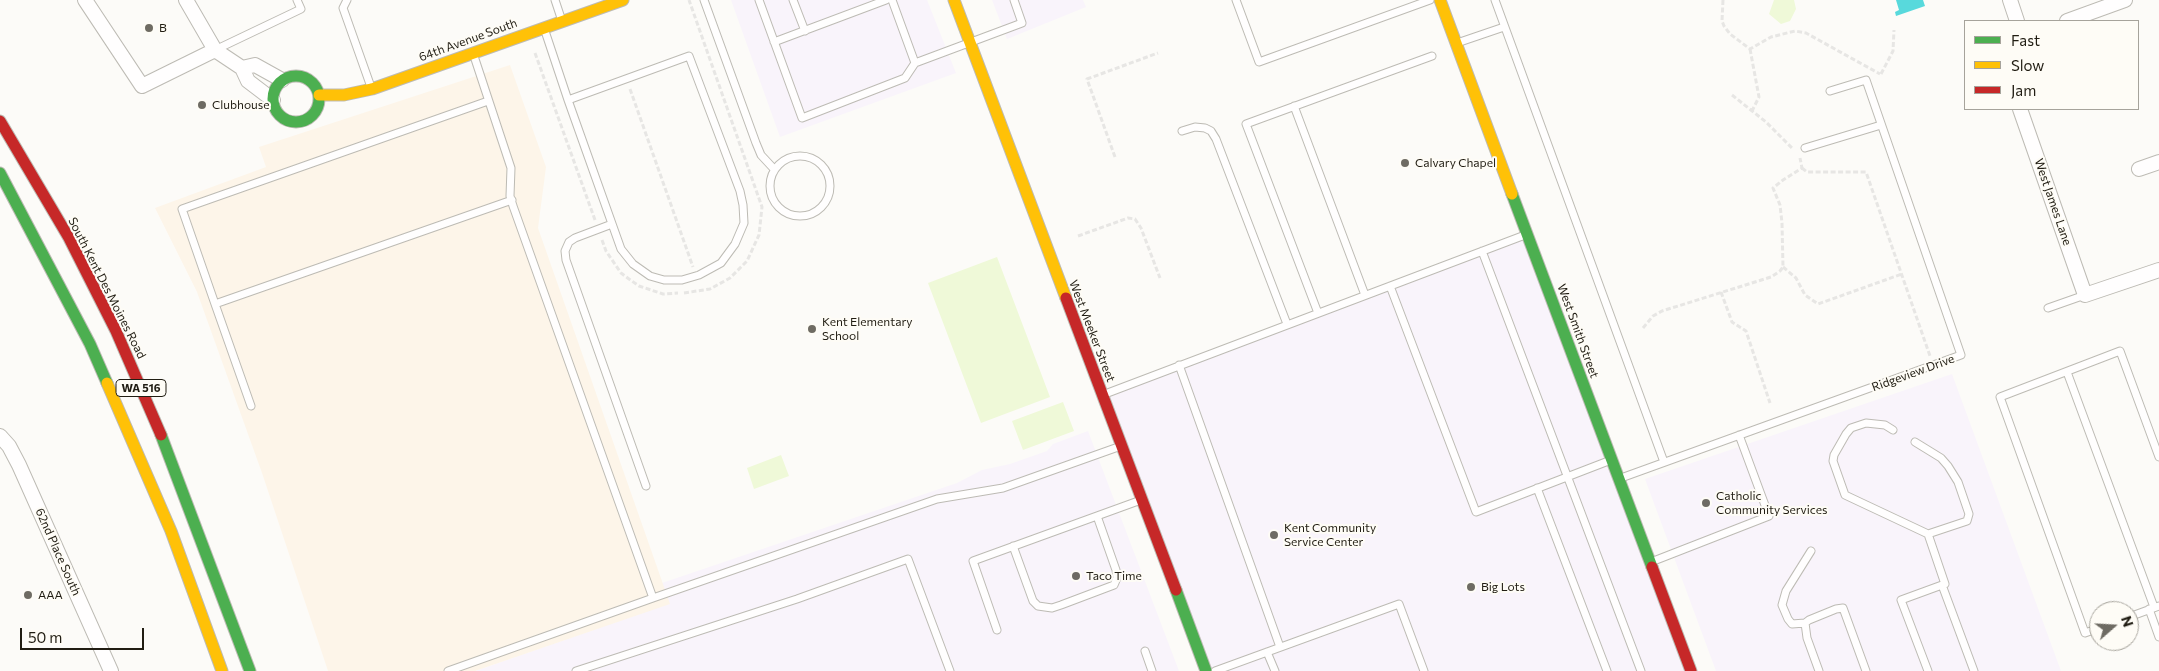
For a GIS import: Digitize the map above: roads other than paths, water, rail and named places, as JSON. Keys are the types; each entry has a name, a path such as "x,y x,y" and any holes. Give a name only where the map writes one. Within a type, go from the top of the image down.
{"main road":[{"name":"64th Avenue South","path":"319,95 344,95 372,89 563,22 608,3 623,0"},
{"name":"West Meeker Street","path":"954,0 1206,671"},
{"name":"West Smith Street","path":"1440,0 1691,671"},
{"path":"289,77 305,78 312,82 319,95 319,103 312,116 299,122 292,122 279,114 273,100 277,86 282,80 289,77"},
{"name":"South Kent Des Moines Road","path":"0,121 69,238 116,331 158,426 250,671"},
{"name":"WA 516","path":"0,172 90,344 171,531 222,671"}],"street":[{"path":"85,0 142,86 215,50"},
{"path":"186,0 215,50 242,68 248,81 273,100"},
{"path":"2010,0 2017,20"},
{"path":"2070,20 2125,0"},
{"path":"242,68 255,65 282,80"},
{"name":"West James Lane","path":"2020,110 2085,295"},
{"path":"2139,169 2159,162"},
{"path":"2085,295 2159,270"},
{"name":"62nd Place South","path":"0,436 19,465 111,671"}],"lane":[{"path":"215,50 301,10 297,0"},
{"path":"347,0 343,8 372,89"},
{"path":"555,0 563,22"},
{"path":"704,0 756,143 761,155 774,170"},
{"path":"759,0 802,118 905,78 915,63 1022,23 1014,0"},
{"path":"793,0 805,31"},
{"path":"774,42 886,0"},
{"path":"892,0 915,63"},
{"path":"1236,0 1259,62 1430,0"},
{"path":"1494,0 1664,462"},
{"path":"1456,43 1504,26"},
{"path":"544,28 568,100 620,249 633,264 650,276 664,280 682,280 696,276 721,263 735,244 744,223 740,191 690,56 568,100"},
{"path":"473,53 511,168 512,200 653,598"},
{"path":"1318,312 1246,124 1432,56"},
{"name":"Ridgeview Drive","path":"1619,479 1961,355 1866,80 1830,90"},
{"path":"251,406 182,209 488,101"},
{"path":"1294,106 1365,295"},
{"path":"1805,148 1881,126"},
{"path":"1182,131 1195,127 1205,128 1211,131 1216,139 1288,324"},
{"path":"790,157 810,158 819,163 826,170 829,180 830,190 827,200 821,208 804,216 794,216 784,212 772,198 770,188 774,170 781,162 790,157"},
{"path":"215,304 512,200"},
{"path":"612,224 569,242 565,251 566,260 646,486"},
{"path":"1102,395 1527,234"},
{"path":"1482,251 1641,671"},
{"path":"1390,286 1476,512 1612,460"},
{"path":"2048,308 2085,295"},
{"path":"2089,632 2085,633 2000,397 2120,351 2159,457"},
{"path":"1179,366 1280,647"},
{"path":"2067,372 2154,608 2159,637"},
{"path":"1892,430 1885,425 1866,423 1851,428 1846,434 1834,455 1833,461 1845,495 1928,534 1967,520 1969,514 1958,482 1948,466 1941,458 1915,442"},
{"path":"1650,562 1769,516 1739,435"},
{"path":"448,671 937,499 1003,488 1121,446"},
{"path":"1537,488 1607,671"},
{"path":"997,630 973,560 1142,500"},
{"path":"1013,546 1033,601 1038,606 1052,608 1061,606 1114,585 1117,578 1116,570 1097,516"},
{"path":"1928,534 1946,584 1901,600 1928,671"},
{"path":"1811,551 1786,590 1782,605 1784,613 1792,624 1805,623 1836,609 1843,608 1866,671"},
{"path":"576,671 797,599 908,560 950,671"},
{"path":"1942,585 1974,671"},
{"path":"1215,671 1399,604 1424,671"},
{"path":"2139,613 2154,608"},
{"path":"1805,623 1807,638 1819,671"},
{"path":"1145,651 1152,671"},
{"path":"1267,652 1274,671"}],"water":[{"path":"1896,0 1923,0 1925,6 1896,16 1895,12 1899,10"}],"place":[{"name":"B","path":"149,28"},
{"name":"Clubhouse","path":"202,105"},
{"name":"Calvary Chapel","path":"1405,163"},
{"name":"Kent Elementary School","path":"812,329"},
{"name":"Catholic Community Services","path":"1706,503"},
{"name":"Kent Community Service Center","path":"1274,535"},
{"name":"Taco Time","path":"1076,576"},
{"name":"Big Lots","path":"1471,587"},
{"name":"AAA","path":"28,595"}]}
